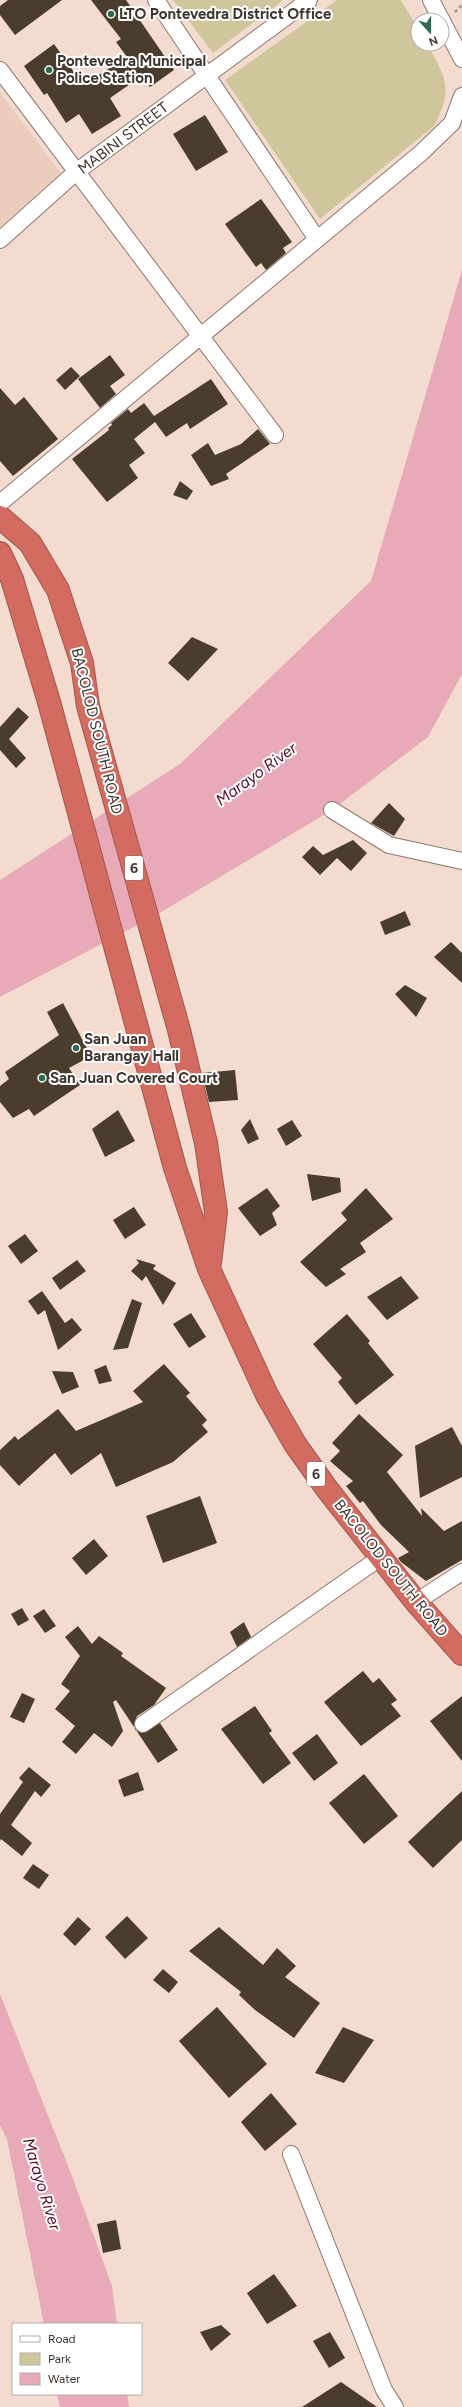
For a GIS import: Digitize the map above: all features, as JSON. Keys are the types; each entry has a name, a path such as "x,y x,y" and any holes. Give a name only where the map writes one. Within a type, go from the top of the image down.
{"highway":[{"name":"BACOLOD SOUTH ROAD","path":"0,517 30,543 58,590 82,664 88,706 179,1030 206,1143 216,1212 209,1268"},
{"name":"BACOLOD SOUTH ROAD","path":"0,553 12,579 49,702 175,1168 209,1268 267,1395 295,1444 326,1489 416,1602 462,1654"}],"street":[{"path":"156,0 208,75 317,239"},
{"name":"MABINI STREET","path":"0,240 76,172 308,0"},
{"path":"431,0 462,59"},
{"path":"0,70 275,435"},
{"path":"0,503 200,335 421,153 452,123 462,96"},
{"path":"332,810 389,845 462,861"},
{"path":"143,1724 381,1557"},
{"path":"416,1602 462,1572"},
{"path":"291,2154 384,2390 395,2407"}],"shaded area":[{"path":"0,93 61,173 0,227"}],"green space":[{"path":"173,0 283,0 213,53"},
{"path":"337,0 401,0 410,15 410,52 431,52 443,76 445,93 444,102 434,126 320,219 225,80"}],"water":[{"name":"Marayo River","path":"462,270 462,674 428,737 332,810 153,917 0,997 0,880 180,764 371,581"},
{"name":"Marayo River","path":"0,1994 72,2176 112,2286 117,2323 44,2323 7,2139 0,2125"},
{"path":"57,2395 127,2395 129,2407 60,2407"}],"building":[{"path":"8,0 62,0 15,35 0,15 0,6"},
{"path":"91,0 126,0 174,70 150,87 142,76 110,98 121,116 92,134 79,114 66,123 47,93 44,95 24,66 54,44 83,85 127,57 116,42 121,39"},
{"path":"205,115 228,152 196,171 173,134"},
{"path":"261,199 292,242 283,248 286,253 266,270 261,263 256,267 225,224"},
{"path":"110,355 125,375 110,386 116,394 100,408 78,379"},
{"path":"71,367 80,376 65,390 56,380"},
{"path":"211,379 228,404 190,429 187,423 166,437 155,422 134,439 145,453 129,465 138,478 107,502 72,459 109,430 108,428 112,425 111,423 128,409 131,413 144,403 154,416"},
{"path":"0,388 15,405 24,397 58,439 13,476 0,461"},
{"path":"258,429 270,444 226,474 229,479 211,486 191,455 208,443 215,455 241,444"},
{"path":"180,481 193,491 187,500 173,495"},
{"path":"192,637 218,649 188,681 168,663"},
{"path":"18,707 29,717 9,739 26,758 16,768 0,750 0,727"},
{"path":"389,803 405,819 394,836 371,823"},
{"path":"353,840 367,853 351,871 337,858 320,875 302,857 313,846 323,855"},
{"path":"405,911 411,925 385,935 380,922"},
{"path":"451,942 462,953 462,983 434,957"},
{"path":"405,985 427,998 416,1017 395,994"},
{"path":"63,1003 91,1056 69,1068 80,1085 34,1116 29,1109 13,1118 0,1102 0,1086 9,1079 5,1072 59,1035 47,1012"},
{"path":"235,1070 238,1100 209,1102 202,1073"},
{"path":"118,1110 135,1141 105,1157 92,1129"},
{"path":"250,1119 259,1139 248,1144 241,1130"},
{"path":"292,1120 302,1136 286,1146 277,1129"},
{"path":"307,1174 340,1178 341,1192 312,1201"},
{"path":"267,1188 280,1206 272,1213 277,1225 260,1236 238,1208"},
{"path":"366,1188 393,1219 360,1243 366,1252 340,1269 346,1274 326,1287 300,1262 347,1220 341,1213"},
{"path":"134,1207 146,1225 125,1239 113,1220"},
{"path":"25,1234 38,1251 21,1264 8,1246"},
{"path":"136,1259 156,1265 153,1269 176,1283 163,1305 146,1276 142,1281 131,1271 139,1263"},
{"path":"77,1260 86,1271 60,1290 52,1278"},
{"path":"401,1276 419,1298 387,1320 367,1297"},
{"path":"42,1291 65,1323 72,1318 82,1330 58,1350 45,1310 38,1315 28,1301"},
{"path":"132,1299 142,1303 128,1348 113,1350"},
{"path":"191,1313 206,1337 189,1348 173,1324"},
{"path":"347,1314 370,1341 368,1343 394,1375 356,1405 338,1382 342,1378 313,1344"},
{"path":"164,1364 190,1393 186,1396 207,1420 202,1425 208,1432 173,1462 116,1487 101,1453 71,1475 55,1453 19,1486 0,1465 0,1450 15,1436 18,1440 58,1409 76,1431 143,1402 133,1391"},
{"path":"106,1365 112,1381 99,1384 94,1370"},
{"path":"52,1371 73,1372 79,1387 62,1394"},
{"path":"359,1414 403,1455 387,1472 422,1516 421,1508 444,1531 462,1521 462,1560 426,1581 401,1562 398,1558 409,1552 381,1525 363,1501 360,1503 346,1486 353,1481 330,1461 340,1451 332,1443"},
{"path":"452,1427 462,1446 462,1477 420,1498 415,1446"},
{"path":"200,1496 217,1543 163,1563 146,1516"},
{"path":"94,1539 108,1556 86,1575 72,1558"},
{"path":"22,1608 29,1620 18,1626 11,1614"},
{"path":"44,1609 56,1626 45,1633 33,1616"},
{"path":"244,1622 251,1637 237,1647 230,1632"},
{"path":"78,1626 92,1644 99,1636 123,1653 121,1656 166,1688 154,1705 137,1716 134,1725 135,1728 116,1700 113,1702 123,1731 112,1747 94,1733 76,1754 62,1742 75,1726 55,1709 70,1691 61,1684 80,1656 65,1637"},
{"path":"363,1671 373,1683 379,1678 397,1700 391,1704 401,1716 361,1746 324,1702"},
{"path":"22,1693 35,1699 24,1723 10,1717"},
{"path":"462,1696 462,1761 430,1721"},
{"path":"255,1706 272,1731 269,1733 291,1763 263,1784 221,1729"},
{"path":"160,1723 178,1750 158,1763 136,1730 143,1733"},
{"path":"317,1734 338,1763 314,1781 292,1753"},
{"path":"29,1767 51,1785 41,1797 35,1791 11,1825 32,1843 22,1856 1,1839 0,1841 0,1814 23,1782 19,1778"},
{"path":"138,1772 144,1790 124,1797 118,1780"},
{"path":"364,1774 398,1816 364,1844 329,1803"},
{"path":"462,1791 462,1840 433,1868 408,1842"},
{"path":"33,1864 49,1875 39,1889 23,1878"},
{"path":"127,1916 148,1938 125,1959 105,1937"},
{"path":"78,1917 91,1929 75,1946 63,1934"},
{"path":"219,1927 263,1965 277,1948 296,1966 285,1977 320,2003 294,2038 255,2010 239,1995 241,1992 189,1951"},
{"path":"163,1969 178,1982 169,1993 153,1980"},
{"path":"217,2007 267,2064 229,2098 179,2041"},
{"path":"343,2027 374,2040 344,2083 315,2073"},
{"path":"271,2093 297,2124 265,2151 241,2122"},
{"path":"116,2220 121,2249 103,2253 97,2224"},
{"path":"274,2274 297,2306 267,2324 247,2293"},
{"path":"221,2325 231,2334 211,2351 200,2332"},
{"path":"330,2332 345,2358 329,2368 313,2341"},
{"path":"341,2382 377,2407 302,2407"}],"place":[{"name":"LTO Pontevedra District Office","path":"111,14"},
{"name":"Pontevedra Municipal Police Station","path":"49,70"},
{"name":"San Juan Barangay Hall","path":"76,1048"},
{"name":"San Juan Covered Court","path":"42,1078"}]}
